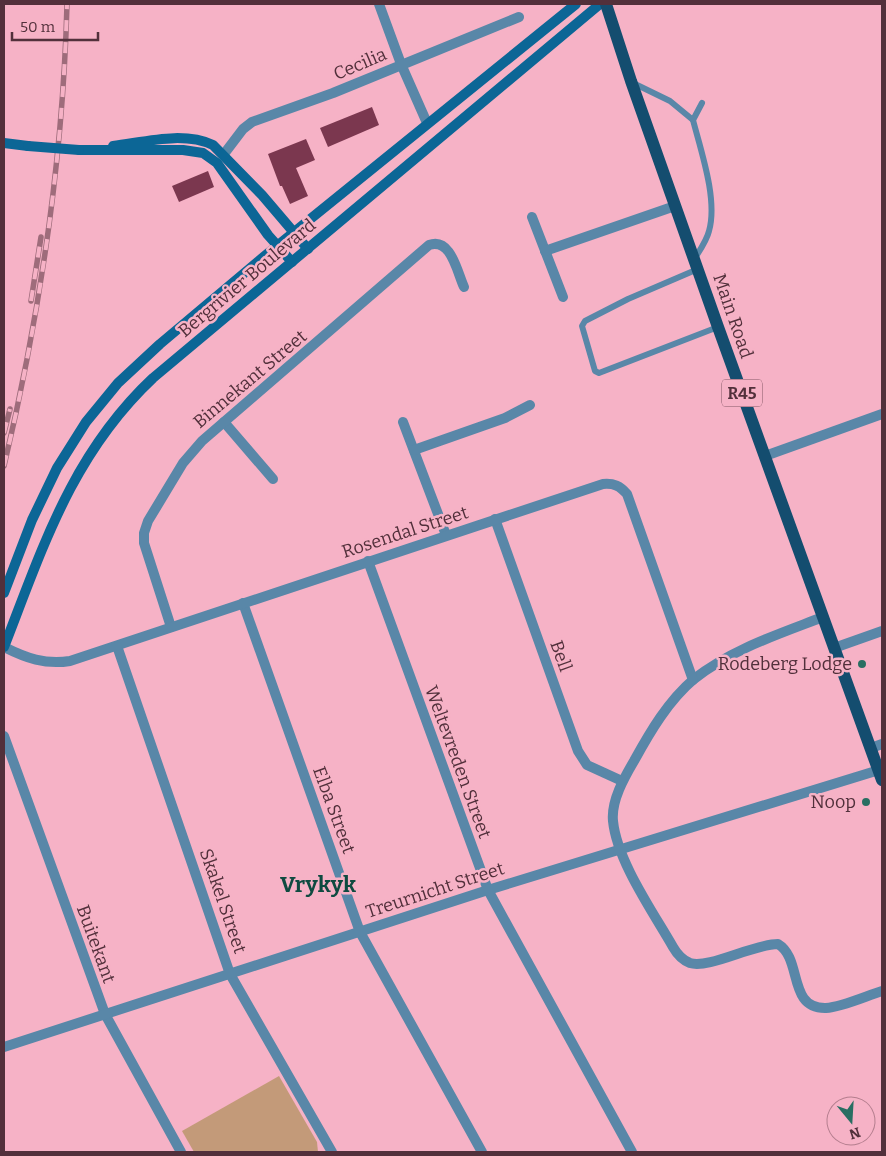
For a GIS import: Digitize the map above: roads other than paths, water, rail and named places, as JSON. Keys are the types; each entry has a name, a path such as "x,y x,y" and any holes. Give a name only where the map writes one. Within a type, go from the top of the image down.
{"main road":[{"name":"Main Road","path":"606,4 675,206 834,648 877,746 880,775"}],"street":[{"path":"379,4 401,64 427,123"},
{"name":"Bergrivier Boulevard","path":"4,593 43,495 71,445 101,402 160,344 277,245 576,4"},
{"name":"Bergrivier Boulevard","path":"4,647 52,526 81,467 100,437 120,411 153,378 600,4"},
{"name":"Cecilia","path":"224,154 249,124 333,93 519,17"},
{"path":"90,150 186,138 204,141 224,154 308,249"},
{"path":"4,143 115,152 183,150 203,153 217,163 277,245 292,262"},
{"path":"545,252 675,206"},
{"path":"532,217 563,297"},
{"name":"Binnekant Street","path":"170,627 144,543 145,527 183,462 202,441 429,245 439,244 446,248 464,287"},
{"path":"414,450 505,418 530,405"},
{"path":"765,456 882,414"},
{"path":"224,422 273,478"},
{"path":"403,422 446,535"},
{"name":"Rosendal Street","path":"4,647 27,657 50,663 70,661 446,535 603,484 612,483 623,489 627,494 693,680"},
{"name":"Bell","path":"495,519 580,755 587,765 601,774 622,781"},
{"name":"Weltevreden Street","path":"368,561 488,890 632,1152"},
{"name":"Elba Street","path":"242,603 360,932 482,1152"},
{"path":"823,617 743,648 716,663 693,680 652,728 622,781 612,820 619,850 673,947 682,959 694,964 705,963 760,946 778,944 788,953 801,996 816,1007 827,1008 882,990"},
{"path":"834,648 882,631"},
{"name":"Skakel Street","path":"117,646 230,974 332,1152"},
{"name":"Buitekant","path":"4,736 105,1014 181,1152"},
{"name":"Treurnicht Street","path":"4,1047 488,890 619,850 880,775"}],"lane":[{"path":"631,81 670,101 693,120 706,171 712,213 709,232 696,264 585,321 582,326 595,371 598,373 718,327"},
{"path":"693,120 702,103"}],"railway":[{"path":"4,466 28,352 48,236 61,121 67,4"},
{"path":"31,301 41,237"},
{"path":"4,433 10,409"}],"place":[{"name":"Rodeberg Lodge","path":"862,664"},
{"name":"Noop","path":"866,802"}],"district":[{"name":"Vrykyk","path":"318,884"}]}
